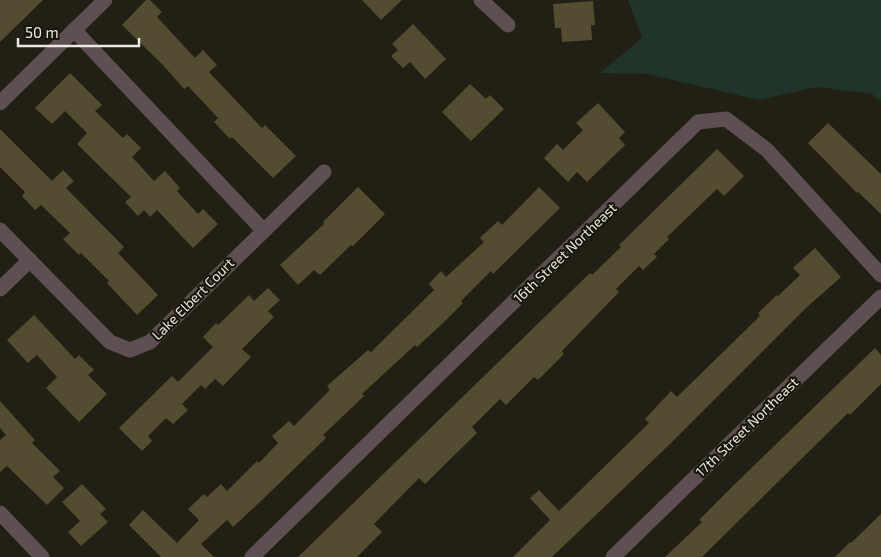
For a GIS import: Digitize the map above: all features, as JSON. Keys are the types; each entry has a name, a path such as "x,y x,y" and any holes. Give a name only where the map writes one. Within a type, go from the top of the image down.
{"street":[{"path":"0,103 105,0"},
{"path":"481,0 508,25"},
{"path":"74,30 263,230"},
{"name":"16th Street Northeast","path":"252,557 698,122 726,119 767,150 881,276"},
{"name":"Lake Elbert Court","path":"0,230 110,342 130,350 150,342 324,172"},
{"path":"0,290 30,260"},
{"name":"17th Street Northeast","path":"613,557 881,297"},
{"path":"0,513 42,557"}],"green space":[{"path":"628,0 881,0 881,101 872,94 817,87 759,100 647,74 600,73 642,38"}],"building":[{"path":"0,0 43,0 0,42"},
{"path":"146,0 150,0 162,12 157,17 195,58 203,50 217,65 209,72 262,128 265,125 296,156 273,178 232,137 230,139 214,122 218,118 188,86 184,89 163,65 122,25"},
{"path":"362,0 402,0 381,20"},
{"path":"593,1 595,25 591,25 592,40 562,42 561,28 555,28 553,4"},
{"path":"413,24 446,59 425,79 410,62 403,68 391,56 398,50 392,44"},
{"path":"70,73 102,105 95,111 123,138 127,134 141,148 132,157 154,181 165,171 180,188 177,191 198,214 203,209 218,224 193,248 157,210 150,217 144,210 138,216 125,202 131,197 77,144 87,133 65,111 52,124 35,108"},
{"path":"470,84 486,99 490,95 504,109 471,141 442,112"},
{"path":"598,103 625,132 619,138 625,145 587,182 577,172 568,182 544,158 557,144 563,150 583,130 576,123"},
{"path":"828,123 881,174 881,214 857,193 808,143"},
{"path":"0,129 52,181 63,170 74,181 66,188 124,247 118,253 158,295 137,315 107,283 109,281 81,253 79,255 63,239 70,233 41,205 35,210 22,196 25,192 0,167"},
{"path":"717,149 744,176 724,196 717,189 667,237 669,239 654,254 657,257 643,270 639,266 616,289 619,292 562,351 564,354 538,380 534,377 506,405 500,399 472,427 477,433 425,484 419,478 374,524 382,532 357,557 298,557 590,273 592,275 621,247 619,245"},
{"path":"358,187 385,214 320,275 314,270 298,285 280,265 324,224 323,222"},
{"path":"539,187 560,208 493,274 491,271 461,301 463,303 442,324 417,347 415,345 362,394 364,396 323,435 326,438 260,502 233,527 227,520 201,544 214,557 161,557 129,525 143,510 177,543 199,520 188,509 204,494 207,497 221,484 227,491 257,461 259,463 278,443 272,436 289,421 294,426 330,390 327,386 368,350 371,352 434,290 429,284 441,271 446,277 484,242 480,238 498,221 502,225"},
{"path":"815,248 841,277 806,308 670,444 552,557 513,557 550,520 530,498 539,490 559,511 649,423 645,419 671,391 677,397 760,316 758,313 800,275 793,268"},
{"path":"268,288 280,300 268,311 274,317 242,349 251,357 223,386 215,379 205,389 201,385 182,404 188,410 173,424 166,418 148,436 152,441 142,451 119,428 172,376 178,382 213,347 203,337 216,323 218,325 249,295 254,301"},
{"path":"34,315 75,359 79,355 94,370 88,375 107,394 79,422 46,388 57,377 37,355 28,363 7,340"},
{"path":"875,348 881,355 881,384 850,415 848,413 702,557 665,557 702,522 699,520 734,485"},
{"path":"0,401 35,440 32,443 60,471 53,477 64,488 47,505 7,466 0,472 0,440 6,435 0,428"},
{"path":"82,484 106,509 100,514 108,522 81,546 68,532 80,521 62,502"},
{"path":"881,514 881,557 835,557 850,542"}]}
